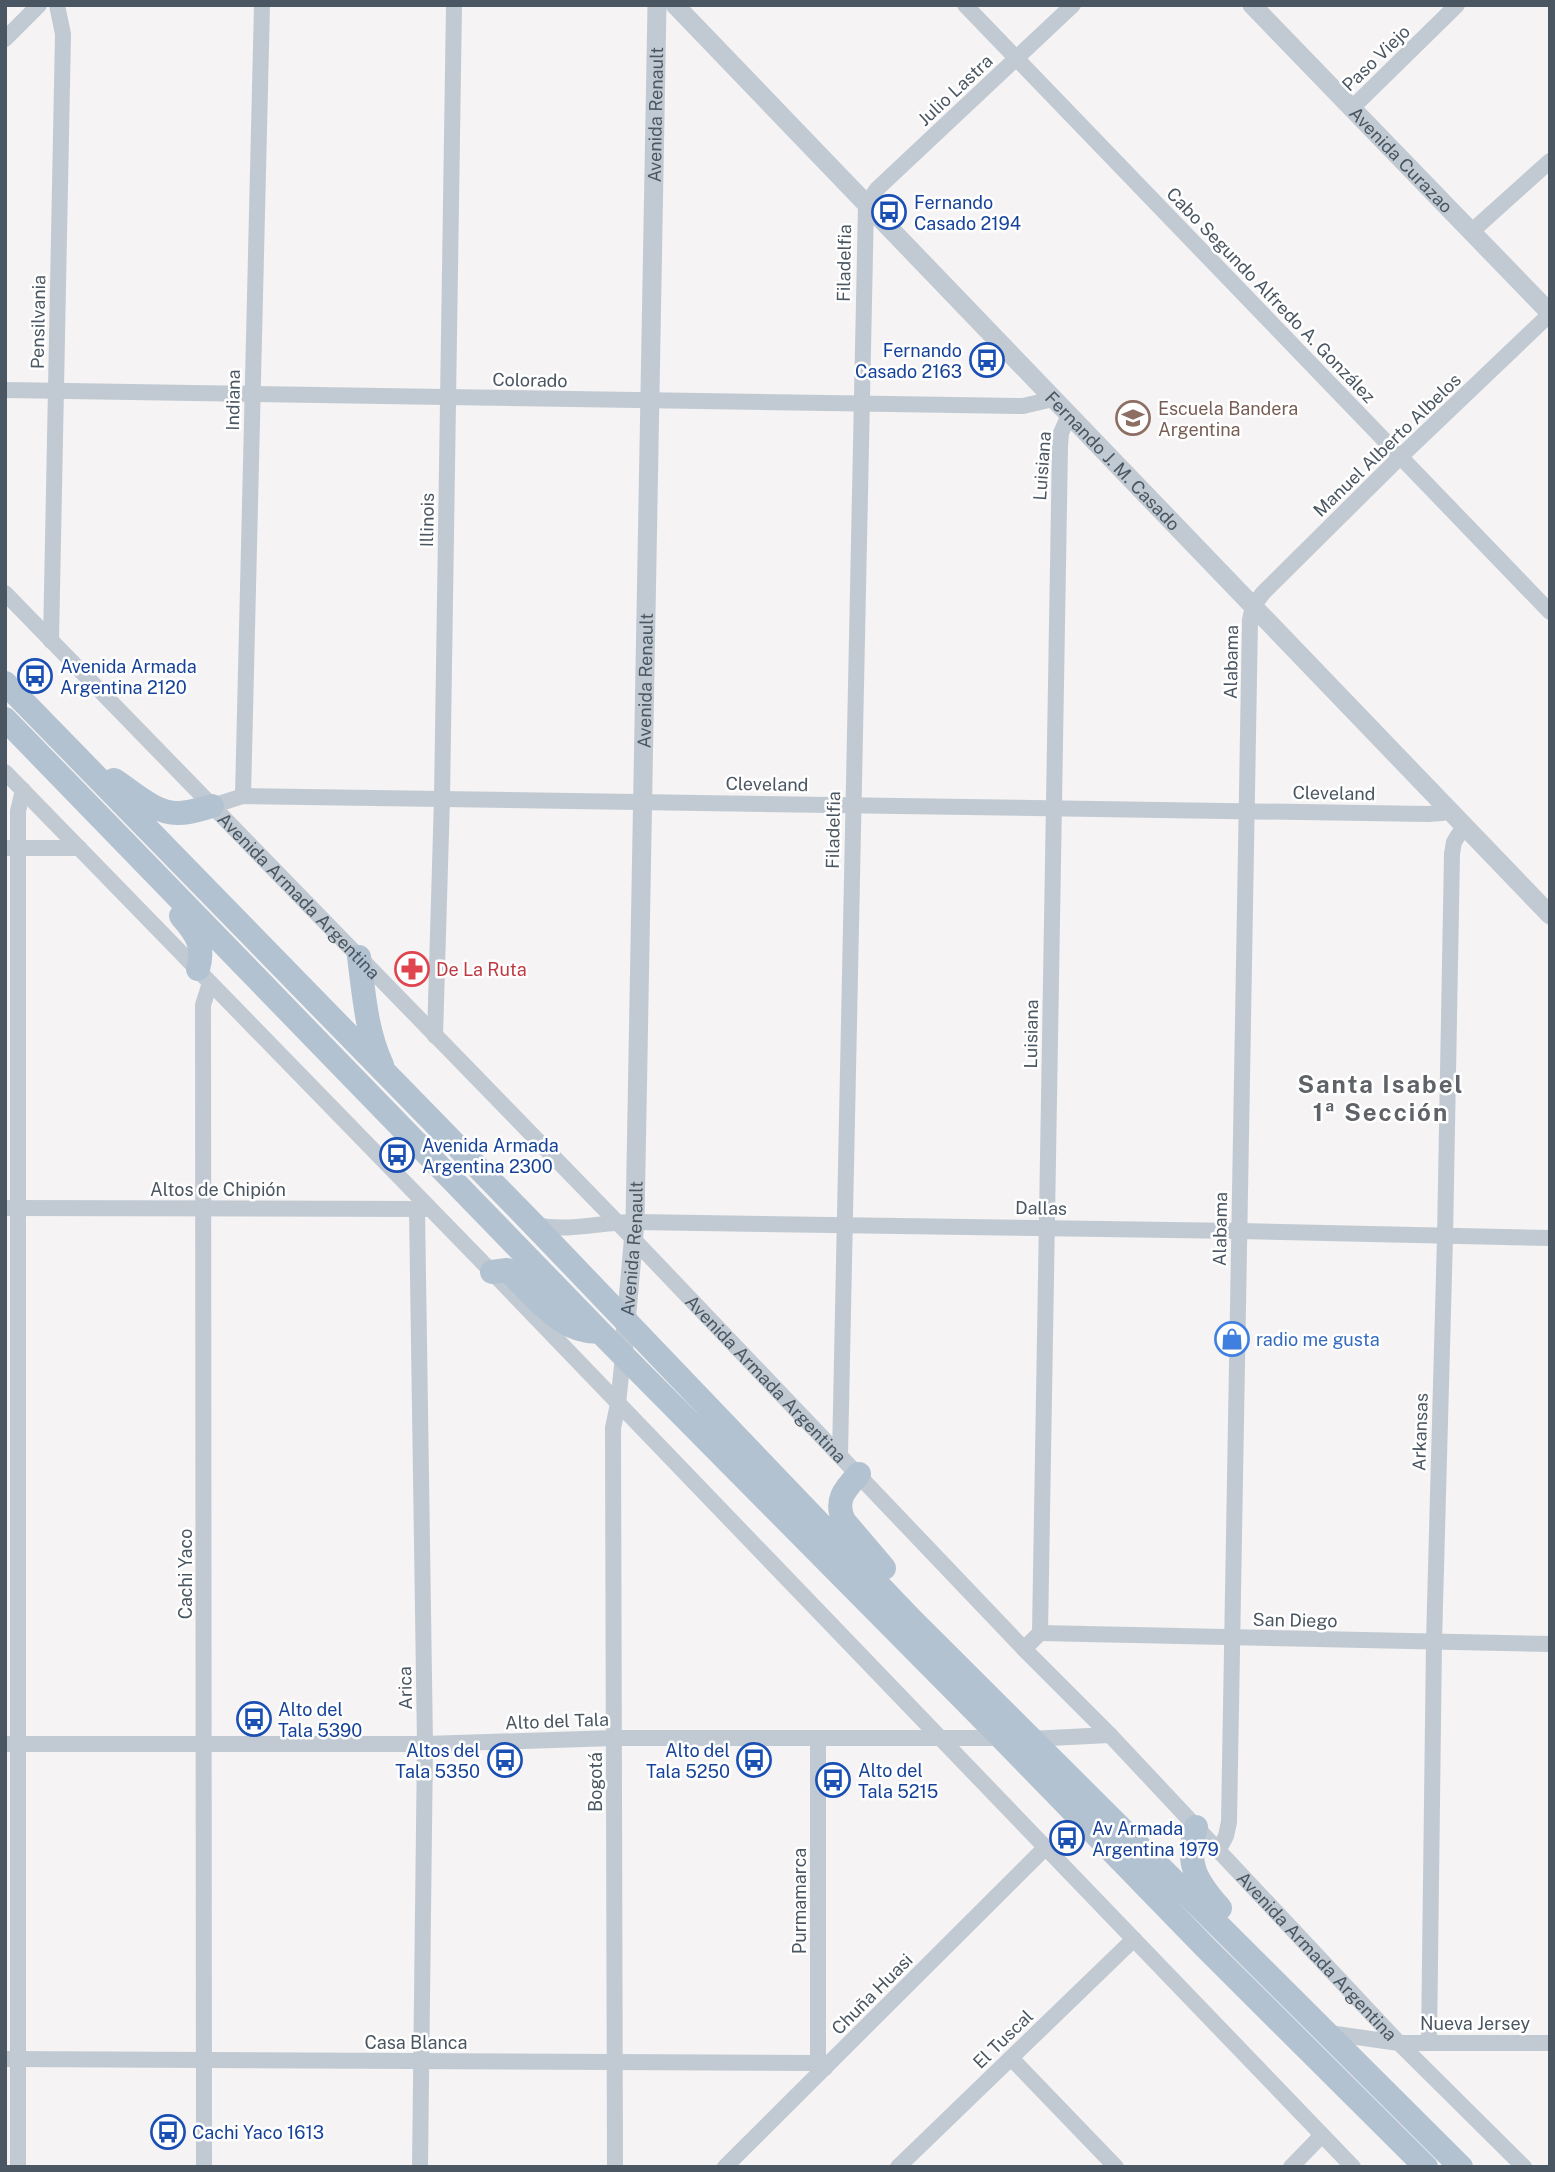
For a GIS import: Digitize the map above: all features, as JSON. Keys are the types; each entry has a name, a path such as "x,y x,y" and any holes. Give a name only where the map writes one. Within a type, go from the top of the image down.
{"main road":[{"path":"5,683 533,1224 912,1620 1461,2167"},
{"path":"5,719 623,1356 1002,1738 1214,1957 1426,2167"},
{"path":"83,763 110,777 152,806 165,811 177,813 212,806"},
{"path":"99,815 129,859 193,929 202,953 204,976"},
{"path":"359,957 373,1046 387,1076"},
{"path":"492,1272 507,1270 558,1320 576,1330 600,1332"},
{"path":"859,1474 842,1493 840,1513 906,1595 912,1620"},
{"path":"1196,1827 1190,1846 1190,1858 1195,1874 1211,1898 1263,1955 1272,1978"}],"street":[{"path":"5,39 40,5"},
{"name":"Pensilvania","path":"51,641 63,34 57,5"},
{"name":"Indiana","path":"243,796 261,5"},
{"name":"Illinois","path":"435,1036 442,798 454,5"},
{"name":"Avenida Renault","path":"623,1356 643,801 657,5"},
{"name":"Fernando J. M. Casado","path":"675,5 1550,915"},
{"name":"Cabo Segundo Alfredo A. González","path":"965,5 1550,612"},
{"name":"Julio Lastra","path":"866,205 877,190 1073,5"},
{"name":"Avenida Curazao","path":"1252,5 1550,314"},
{"name":"Paso Viejo","path":"1352,108 1457,5"},
{"path":"1471,232 1550,161"},
{"name":"Filadelfia","path":"840,1455 866,205"},
{"name":"Manuel Alberto Albelos","path":"1253,606 1400,457 1550,314"},
{"name":"Colorado","path":"5,390 1023,406 1053,399"},
{"name":"Luisiana","path":"1040,1633 1060,446 1061,433 1069,415"},
{"name":"Avenida Armada Argentina","path":"5,593 435,1036 628,1228 1399,2043 1524,2167"},
{"name":"Alabama","path":"1218,1851 1226,1836 1229,1822 1250,620 1253,606"},
{"path":"5,772 204,976 424,1209 492,1272 1353,2167"},
{"path":"18,2167 12,2059 12,848 23,790"},
{"name":"Cleveland","path":"212,806 243,796 1428,814 1442,813 1447,808"},
{"name":"Arkansas","path":"1429,2042 1434,1642 1446,1237 1451,854 1454,842 1464,826"},
{"path":"12,848 79,848"},
{"name":"Cachi Yaco","path":"204,976 204,2167"},
{"name":"Altos de Chipión","path":"12,1208 424,1209"},
{"name":"Arica","path":"420,2167 425,1744 424,1209"},
{"name":"Dallas","path":"533,1224 570,1229 846,1225 1550,1238"},
{"name":"Bogotá","path":"615,2167 613,1428 623,1356"},
{"path":"1024,1649 1040,1633"},
{"name":"San Diego","path":"1040,1633 1550,1644"},
{"name":"Alto del Tala","path":"12,1744 425,1744 614,1738 1034,1739 1110,1735"},
{"name":"Purmamarca","path":"818,1738 822,2066"},
{"name":"Chuña Huasi","path":"724,2167 822,2066 1045,1848"},
{"name":"El Tuscal","path":"899,2166 1134,1939"},
{"name":"Nueva Jersey","path":"1329,2033 1399,2043 1550,2043"},
{"path":"1011,2058 1116,2167"},
{"name":"Casa Blanca","path":"12,2059 615,2062 822,2066"},
{"path":"1291,2167 1322,2135"}],"place":[{"name":"Fernando Casado 2194","path":"889,212"},
{"name":"Fernando Casado 2163","path":"987,360"},
{"name":"Escuela Bandera Argentina","path":"1133,418"},
{"name":"Avenida Armada Argentina 2120","path":"35,676"},
{"name":"De La Ruta","path":"412,969"},
{"name":"Avenida Armada Argentina 2300","path":"397,1155"},
{"name":"radio me gusta","path":"1232,1339"},
{"name":"Alto del Tala 5390","path":"254,1719"},
{"name":"Altos del Tala 5350","path":"505,1760"},
{"name":"Alto del Tala 5250","path":"754,1760"},
{"name":"Alto del Tala 5215","path":"833,1780"},
{"name":"Av Armada Argentina 1979","path":"1067,1838"},
{"name":"Cachi Yaco 1613","path":"168,2132"}],"district":[{"name":"Santa Isabel 1ª Sección","path":"1381,1098"}]}
